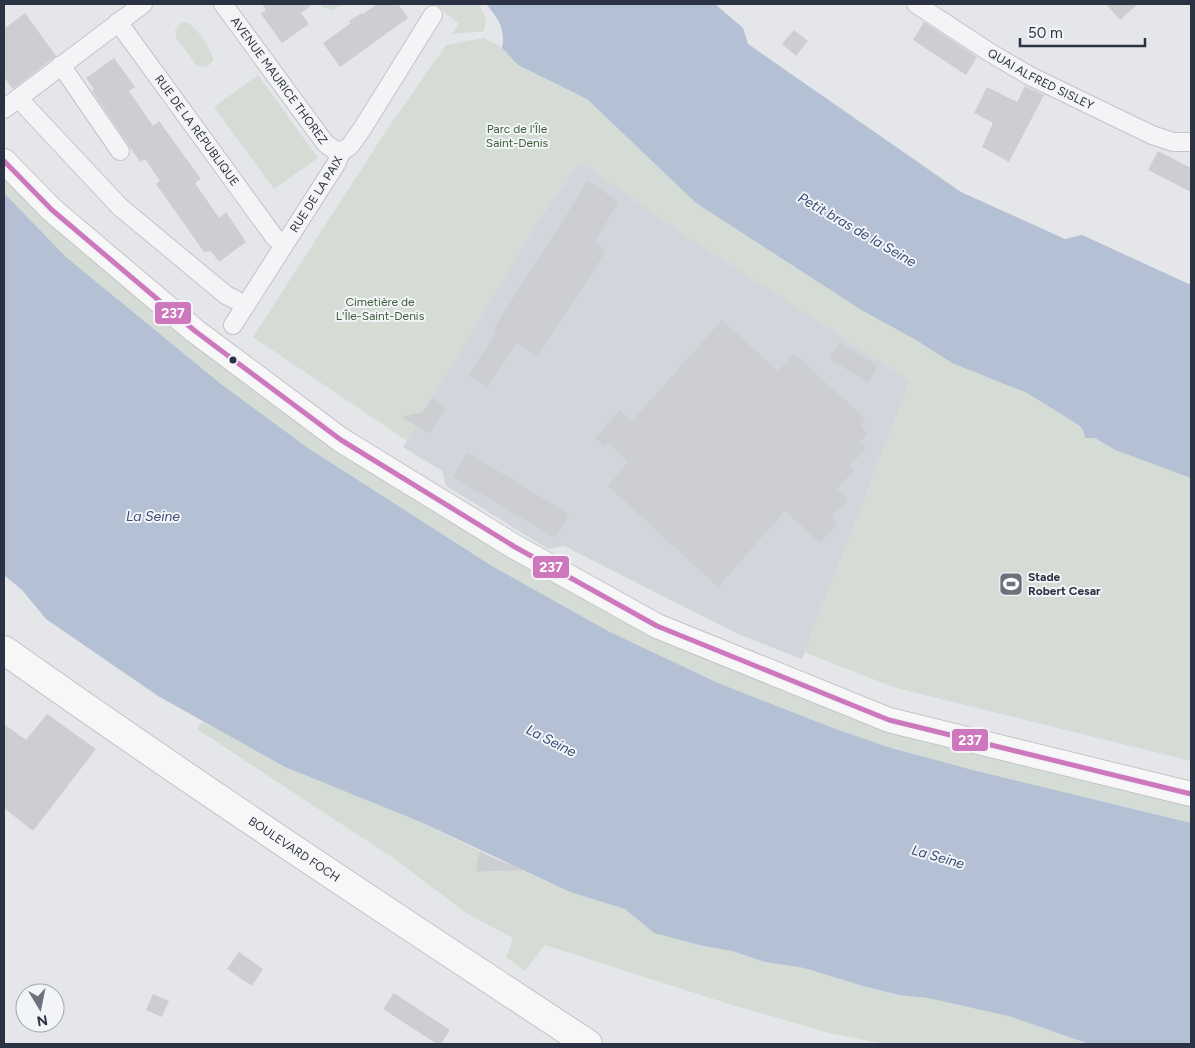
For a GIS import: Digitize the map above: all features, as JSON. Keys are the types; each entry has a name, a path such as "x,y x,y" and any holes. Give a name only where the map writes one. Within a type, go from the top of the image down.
{"main road":[{"name":"BOULEVARD FOCH","path":"4,650 286,846 588,1044"}],"street":[{"path":"4,109 143,4"},
{"name":"AVENUE MAURICE THOREZ","path":"223,4 325,143 341,152"},
{"name":"QUAI ALFRED SISLEY","path":"916,4 988,52 1028,75 1152,136 1173,142 1191,142"},
{"name":"RUE DE LA PAIX","path":"217,349 336,164 341,152 350,146 362,129 433,15"},
{"name":"RUE DE LA RÉPUBLIQUE","path":"118,22 275,238"},
{"path":"61,65 120,151"},
{"path":"18,98 120,207 226,295 236,300"},
{"path":"4,161 52,210 124,273 217,349 341,440 515,547 657,626 889,720 1191,794"}],"shaded area":[{"path":"580,162 910,381 802,659 738,634 564,546 548,549 446,486 442,471 403,447 537,223"}],"green space":[{"path":"320,4 345,4 332,10 324,8"},
{"path":"435,4 478,4 486,18 484,31 452,34 459,24"},
{"path":"186,22 199,33 210,51 213,61 207,67 198,66 176,38 175,30 181,23"},
{"path":"484,38 502,48 518,65 587,99 696,203 863,311 916,340 952,363 1027,393 1080,426 1085,438 1095,438 1115,450 1191,478 1191,761 896,688 804,652 910,381 683,234 580,162 537,223 407,441 253,337 386,131 446,45"},
{"path":"258,75 318,158 274,189 214,107"},
{"path":"4,168 197,339 714,659 1191,801 1191,823 891,748 833,728 718,683 610,632 492,566 308,448 221,384 66,257 4,193"},
{"path":"203,721 285,767 423,823 480,851 477,861 478,872 503,871 506,863 570,892 625,909 654,933 703,946 732,951 765,962 804,968 899,995 928,998 1012,1017 1089,1044 884,1044 830,1033 732,1005 545,945 525,971 506,957 513,938 466,913 393,858 197,729"}],"water":[{"name":"Petit bras de la Seine","path":"486,4 715,4 743,28 748,44 961,192 1065,239 1082,235 1191,285 1191,478 1115,450 1095,438 1085,438 1080,426 1027,393 952,363 916,340 863,311 696,203 587,99 518,65 502,48 502,29"},
{"name":"La Seine","path":"4,193 66,257 221,384 308,448 492,566 610,632 718,683 833,728 891,748 1191,823 1191,1044 1089,1044 1012,1017 928,998 899,995 804,968 765,962 732,951 703,946 654,933 625,909 570,892 423,823 285,767 158,696 46,619 22,590 4,575"}],"building":[{"path":"262,4 313,4 301,13 309,24 282,43 261,14 266,10"},
{"path":"377,4 398,4 408,18 340,67 323,43 351,23 349,21"},
{"path":"1106,4 1138,4 1120,20"},
{"path":"25,13 56,56 13,89 4,77 4,29"},
{"path":"924,22 977,57 966,75 913,40"},
{"path":"794,30 808,41 796,56 782,44"},
{"path":"114,58 135,87 129,91 153,126 159,121 201,179 195,183 219,218 226,212 246,242 219,262 211,251 204,252 156,184 160,181 145,159 140,162 92,91 94,89 86,78"},
{"path":"1025,86 1044,95 1009,162 982,147 993,123 974,113 987,87 1017,102"},
{"path":"1158,151 1191,168 1191,192 1148,170"},
{"path":"588,181 619,202 594,242 606,251 538,356 517,343 488,387 469,375 497,330 494,328"},
{"path":"722,320 778,371 794,354 866,419 861,424 868,435 859,442 866,448 849,467 854,470 837,489 848,499 832,517 838,523 820,543 785,511 718,587 608,486 628,462 608,443 605,447 595,438 620,410 632,421"},
{"path":"839,342 878,366 868,383 830,359"},
{"path":"432,398 446,407 429,434 401,417 423,412"},
{"path":"467,452 569,514 555,538 453,477"},
{"path":"47,714 96,749 33,831 4,808 4,724 26,740"},
{"path":"480,851 524,870 477,872 477,861"},
{"path":"239,952 263,969 252,986 227,969"},
{"path":"394,993 450,1030 441,1044 437,1044 383,1009"},
{"path":"153,994 169,1001 162,1017 146,1010"}],"transit line":[{"name":"237","path":"4,161 52,210 195,331 341,440 515,547 657,626 889,720 1191,794"}],"place":[{"name":"Stade Robert Cesar","path":"1011,584"}],"park label":[{"name":"Parc de l'Île Saint-Denis","path":"517,136"},
{"name":"Cimetière de L'Île-Saint-Denis","path":"380,309"}]}
